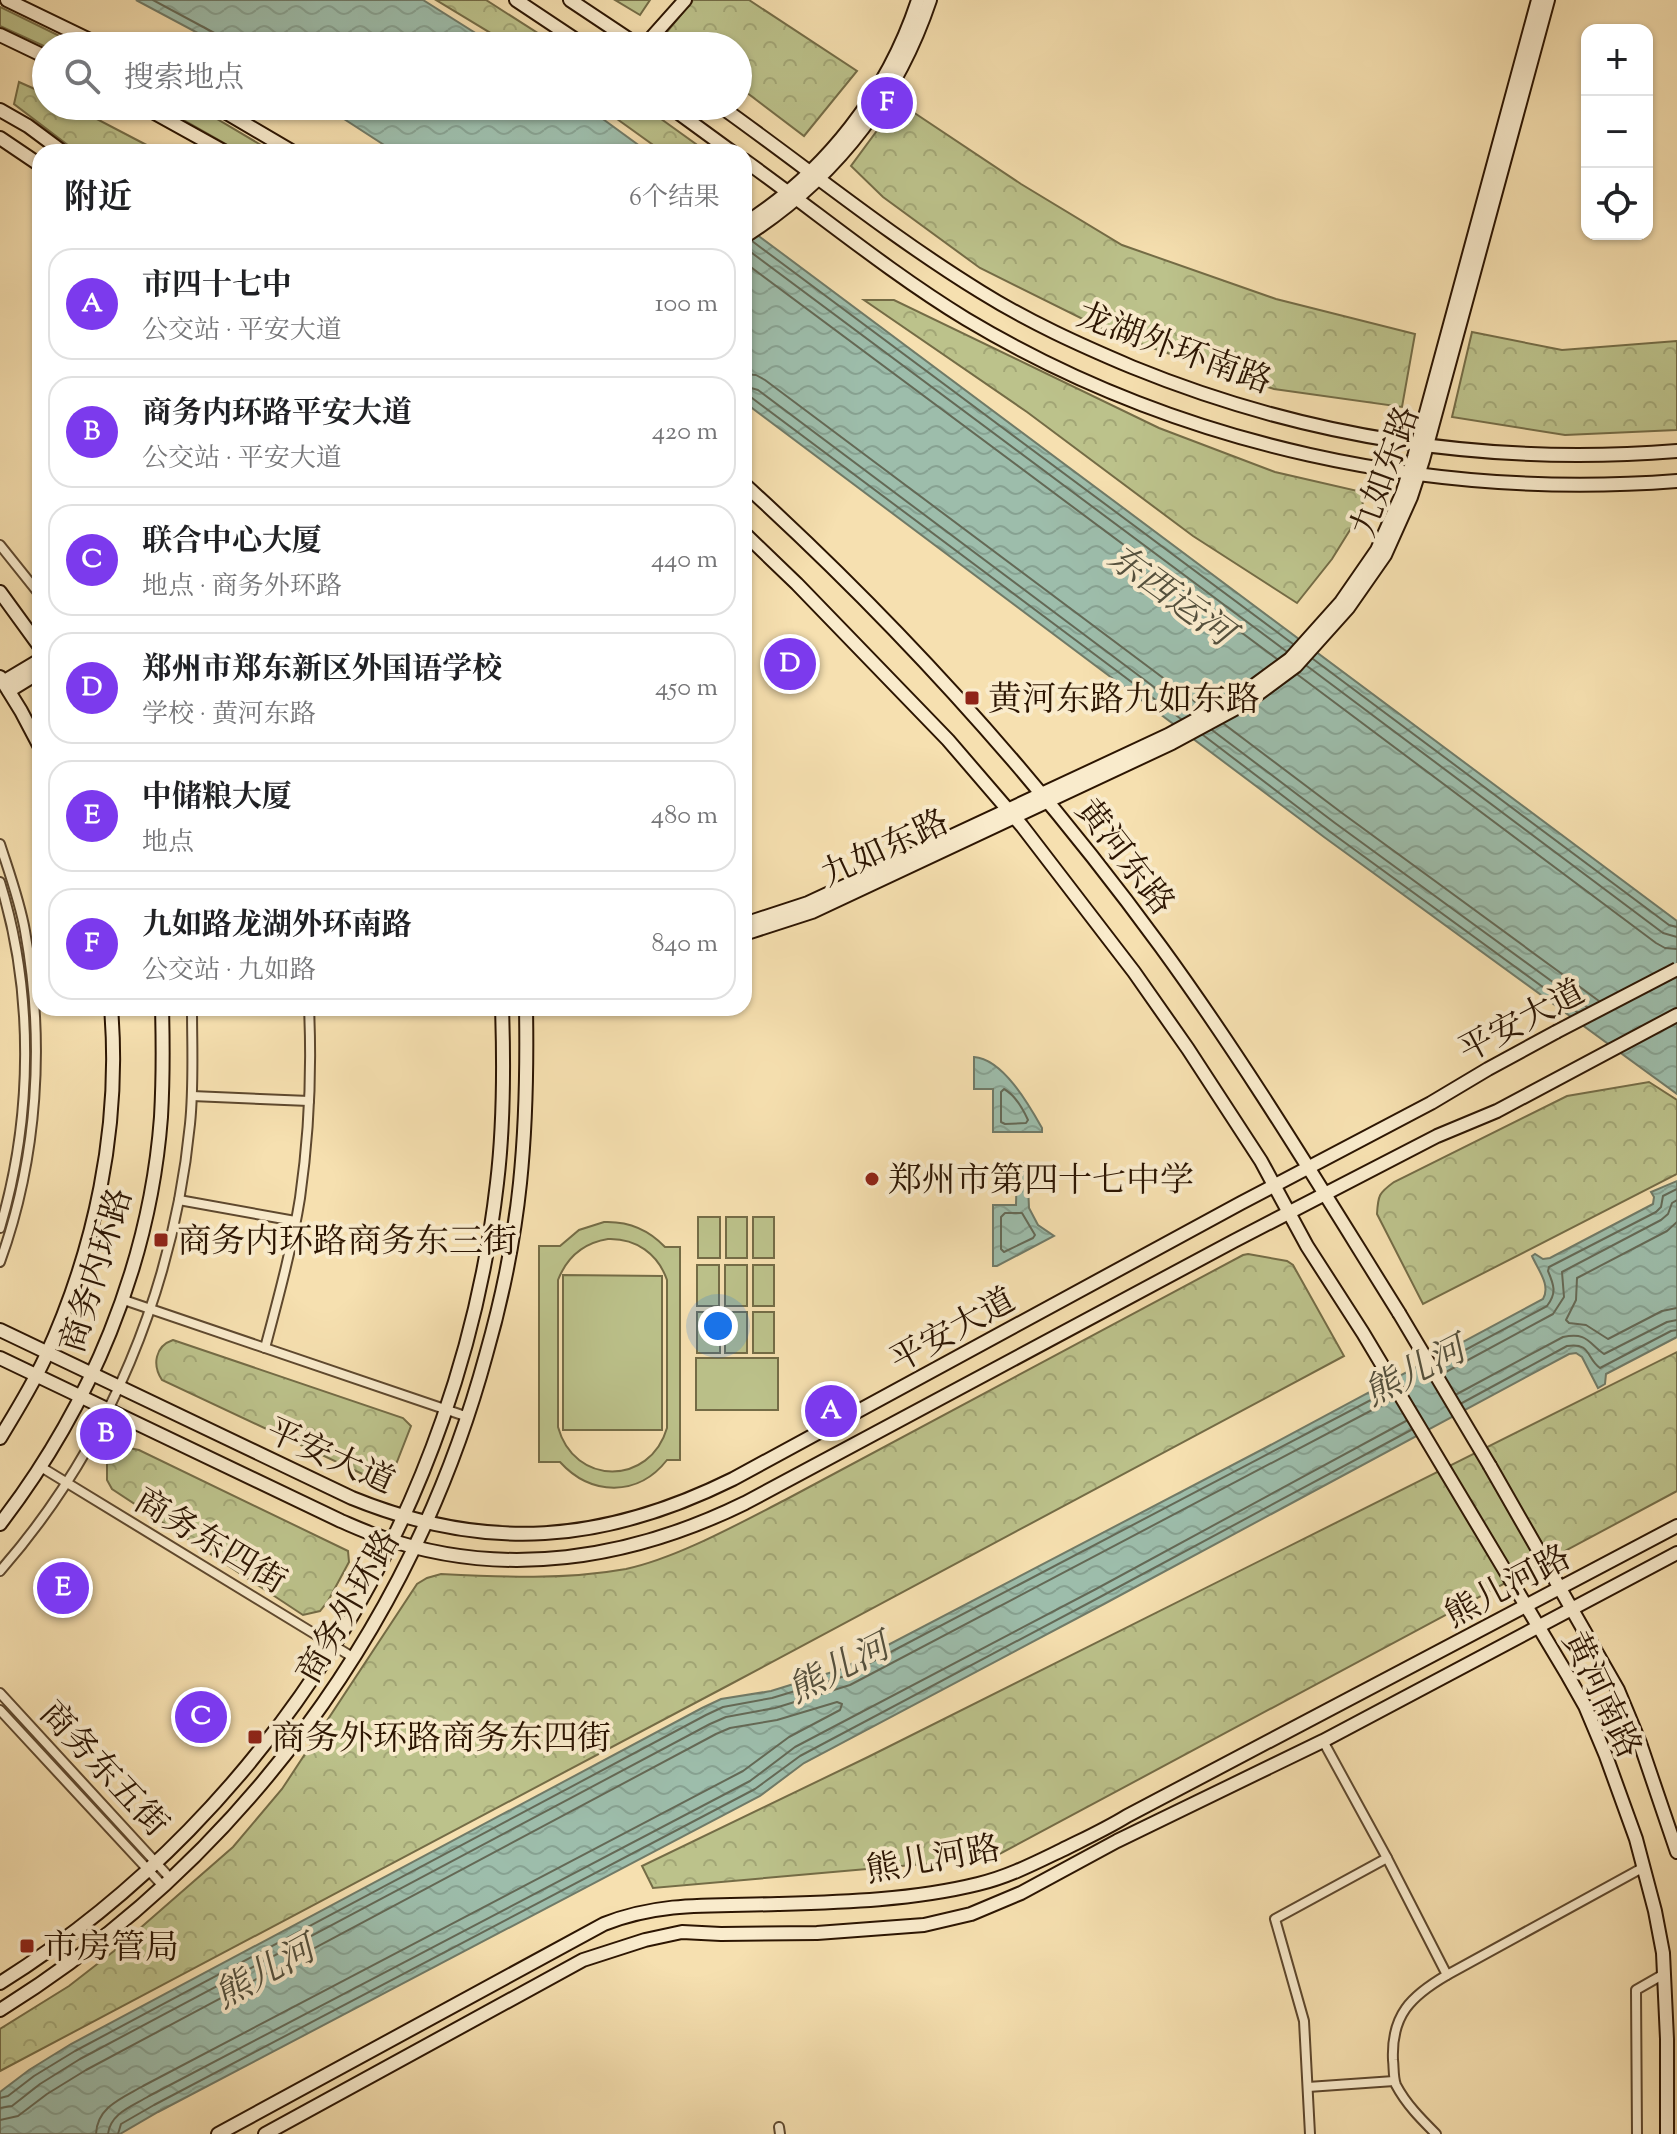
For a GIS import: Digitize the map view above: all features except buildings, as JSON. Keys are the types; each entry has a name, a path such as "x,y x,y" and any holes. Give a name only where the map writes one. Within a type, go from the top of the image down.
{"main road":[{"path":"7,0 73,32"},
{"path":"516,0 564,32"},
{"path":"570,0 619,32"},
{"path":"654,32 685,0"},
{"path":"815,175 883,80 918,0"},
{"path":"752,230 846,152 893,85 930,0"},
{"name":"九如东路","path":"1423,445 1538,0"},
{"name":"九如东路","path":"752,921 808,903 1165,741 1241,695 1290,659 1325,628 1377,550 1414,474 1548,0"},
{"path":"0,35 32,50"},
{"path":"1,112 28,126 52,144"},
{"path":"167,120 211,144"},
{"path":"239,120 279,144"},
{"path":"688,120 721,144"},
{"name":"龙湖外环南路","path":"739,120 936,263 984,294 1072,341 1224,400 1338,430 1423,445 1527,455 1677,451"},
{"path":"0,138 32,160"},
{"name":"龙湖外环南路","path":"752,166 919,288 968,320 1086,380 1173,415 1331,460 1451,479 1526,485 1677,481"},
{"path":"752,221 766,217"},
{"name":"黄河东路","path":"752,491 823,558 906,644 1044,797 1170,960 1249,1074 1399,1313"},
{"name":"黄河东路","path":"752,541 948,740 1010,813 1140,981 1218,1093 1275,1185 1307,1246 1363,1333"},
{"path":"0,592 32,636"},
{"path":"4,683 32,665"},
{"path":"4,683 32,674"},
{"path":"4,683 32,733"},
{"name":"九如东路","path":"752,931 812,912 1010,813"},
{"name":"平安大道","path":"0,1330 352,1498 403,1517 478,1532 554,1533 623,1522 689,1500 747,1472 1677,969"},
{"name":"平安大道","path":"0,1358 341,1521 392,1541 476,1558 555,1559 592,1555 670,1535 745,1503 1289,1212 1437,1136 1497,1111 1677,1015"},
{"name":"商务内环路","path":"0,1438 47,1353 83,1258 102,1176 111,1116 111,1016"},
{"name":"商务内环路","path":"0,1524 41,1467 81,1397 109,1336 121,1299 140,1237 159,1132 162,1016"},
{"name":"商务外环路","path":"0,1983 59,1942 152,1866 184,1835 235,1779 289,1711 335,1646 378,1572 431,1454 476,1304 497,1181 502,1116 502,1016"},
{"name":"商务外环路","path":"0,2010 73,1961 167,1883 210,1841 253,1794 308,1725 355,1658 405,1571 453,1462 502,1297 520,1184 525,1117 526,1016"},
{"name":"黄河南路","path":"1399,1313 1618,1690 1640,1743 1677,1852"},
{"name":"黄河南路","path":"1363,1333 1539,1626 1597,1732 1644,1867 1660,1939 1664,1974 1671,1993 1667,2134"},
{"name":"熊儿河路","path":"218,2134 604,1924 633,1913 672,1906 883,1899 979,1884 1021,1870 1677,1526"},
{"name":"熊儿河路","path":"265,2134 583,1960 645,1940 682,1932 817,1933 924,1925 971,1914 1021,1893 1117,1841 1323,1741 1677,1553"},
{"path":"1664,1974 1677,1970"}],"street":[{"path":"0,545 32,585"},
{"path":"0,844 25,929 32,984"},
{"path":"0,882 14,931 24,1029 18,1147 13,1181 0,1228"},
{"path":"0,1262 24,1183 33,1119 33,1016"},
{"path":"0,1571 66,1483 108,1410 137,1347 169,1244 179,1200 192,1096 192,1016"},
{"path":"265,1348 295,1221 307,1144 309,1016"},
{"path":"192,1096 309,1101"},
{"path":"179,1200 295,1221"},
{"path":"121,1299 468,1417"},
{"name":"商务东四街","path":"41,1467 355,1658"},
{"name":"商务东五街","path":"0,1693 167,1883"},
{"name":"商务东五街","path":"0,1710 152,1866"},
{"path":"1323,1741 1447,1975"},
{"path":"1108,1827 1117,1841"},
{"path":"1310,2134 1304,2021 1275,1919 1387,1858"},
{"path":"1436,2134 1410,2107 1394,2081 1393,2048 1400,2015 1421,1990 1644,1867"},
{"path":"1637,2134 1636,1990 1664,1974"},
{"path":"1308,2087 1394,2081"}],"green space":[{"path":"436,0 486,0 536,32 489,32"},
{"path":"615,0 650,0 640,15"},
{"path":"693,0 749,0 857,71 804,136 752,97 752,32 667,32"},
{"path":"0,7 51,32 32,32 32,41 0,26"},
{"path":"19,82 32,88 32,118 14,104"},
{"path":"898,102 1021,184 1122,245 1276,299 1415,334 1402,407 1274,389 1117,336 980,268 883,197 851,166"},
{"path":"35,120 99,120 145,144 66,144"},
{"path":"184,120 219,120 259,144 226,144"},
{"path":"618,120 662,120 696,144 652,144"},
{"path":"864,300 894,300 1159,428 1275,472 1362,492 1363,509 1332,559 1297,603 1193,536 1027,412"},
{"path":"1472,332 1562,350 1677,341 1677,430 1565,435 1452,417"},
{"path":"1649,1082 1677,1100 1677,1174 1423,1304 1377,1214 1379,1198 1385,1189 1567,1096"},
{"path":"698,1217 720,1217 720,1258 698,1258"},
{"path":"726,1217 747,1217 747,1258 726,1258"},
{"path":"753,1217 774,1217 774,1258 753,1258"},
{"path":"604,1222 622,1223 645,1231 665,1247 680,1247 680,1460 667,1460 642,1481 629,1486 600,1486 572,1473 560,1462 539,1462 539,1246 560,1246 579,1230","holes":["618,1239 645,1249 658,1262 667,1280 667,1428 658,1447 645,1461 629,1469 612,1471 595,1469 579,1460 567,1446 558,1427 558,1280 566,1264 584,1248 599,1241"]},
{"path":"1248,1254 1287,1261 1293,1265 1344,1356 0,2071 0,2029 69,1986 114,1951 233,1847 282,1789 417,1584 441,1574 580,1575 626,1569 666,1557 785,1500"},
{"path":"697,1265 719,1265 719,1306 697,1306"},
{"path":"725,1265 747,1265 747,1306 725,1306"},
{"path":"753,1265 774,1265 774,1306 753,1306"},
{"path":"563,1275 662,1276 662,1430 563,1430"},
{"path":"697,1312 720,1312 720,1353 697,1353"},
{"path":"725,1312 747,1312 747,1353 725,1353"},
{"path":"753,1312 774,1312 774,1353 753,1353"},
{"path":"173,1340 403,1418 411,1426 393,1472 373,1479 162,1380 157,1357 162,1347"},
{"path":"1677,1352 1677,1491 992,1858 653,1888 642,1866 868,1757"},
{"path":"696,1358 778,1358 778,1410 696,1410"},
{"path":"120,1450 139,1450 348,1551 349,1562 320,1611 303,1615 112,1489 107,1480 107,1463"}],"water":[{"path":"136,0 423,0 474,32 196,32"},
{"path":"346,120 604,120 637,144 383,144"},
{"name":"东西运河","path":"752,231 1677,921 1677,1094 1324,837 752,408"},
{"path":"974,1057 985,1060 1005,1074 1030,1107 1042,1132 993,1132 993,1089 974,1089"},
{"path":"1017,1163 1033,1163 1028,1185 1029,1208 1038,1225 1054,1236 993,1266 993,1205 1016,1205"},
{"name":"熊儿河","path":"1677,1181 1677,1337 1606,1374 1605,1384 1598,1388 1582,1357 1576,1353 1569,1354 804,1763 760,1796 120,2134 0,2134 0,2092 71,2044 702,1708 721,1699 771,1691 842,1669 1543,1299 1545,1283 1532,1256 1550,1258 1653,1204 1651,1192"}],"place":[{"name":"九如路龙湖外环南路","path":"887,103"},
{"name":"郑州市郑东新区外国语学校","path":"790,664"},
{"name":"黄河东路九如东路","path":"972,698"},
{"name":"郑州市第四十七中学","path":"872,1179"},
{"name":"商务内环路商务东三街","path":"161,1240"},
{"name":"市四十七中","path":"831,1411"},
{"name":"商务内环路平安大道","path":"106,1434"},
{"name":"中储粮大厦","path":"63,1588"},
{"name":"联合中心大厦","path":"201,1717"},
{"name":"商务外环路商务东四街","path":"255,1737"},
{"name":"市房管局","path":"27,1946"}]}
